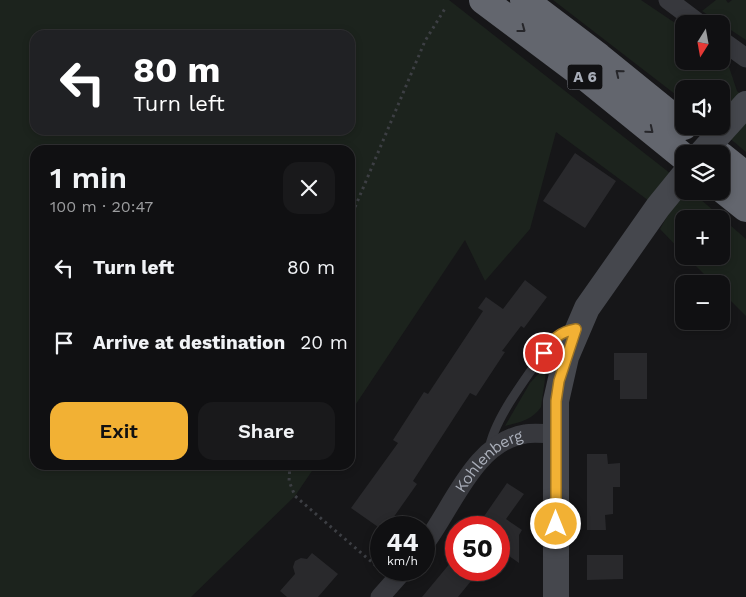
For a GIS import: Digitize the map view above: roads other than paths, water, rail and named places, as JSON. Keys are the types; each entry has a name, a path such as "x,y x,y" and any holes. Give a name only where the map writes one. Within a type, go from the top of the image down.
{"highway":[{"name":"A 6","path":"483,0 583,75 675,150"},
{"name":"A 6","path":"524,0 599,57 675,119"},
{"name":"A 6","path":"695,135 708,145"},
{"name":"A 6","path":"730,163 746,176"},
{"path":"730,195 746,208"}],"main road":[{"path":"710,145 746,104"},
{"path":"556,597 556,434 559,381 576,329 587,308 658,207 675,187"}],"street":[{"path":"668,0 688,15"},
{"path":"730,46 746,58"},
{"name":"Kohlenberg","path":"435,531 476,464 489,450 507,439 525,434 556,434"},
{"path":"380,597 395,581"}],"lane":[{"path":"489,450 490,438 498,423 553,339 564,331 576,329"}]}
